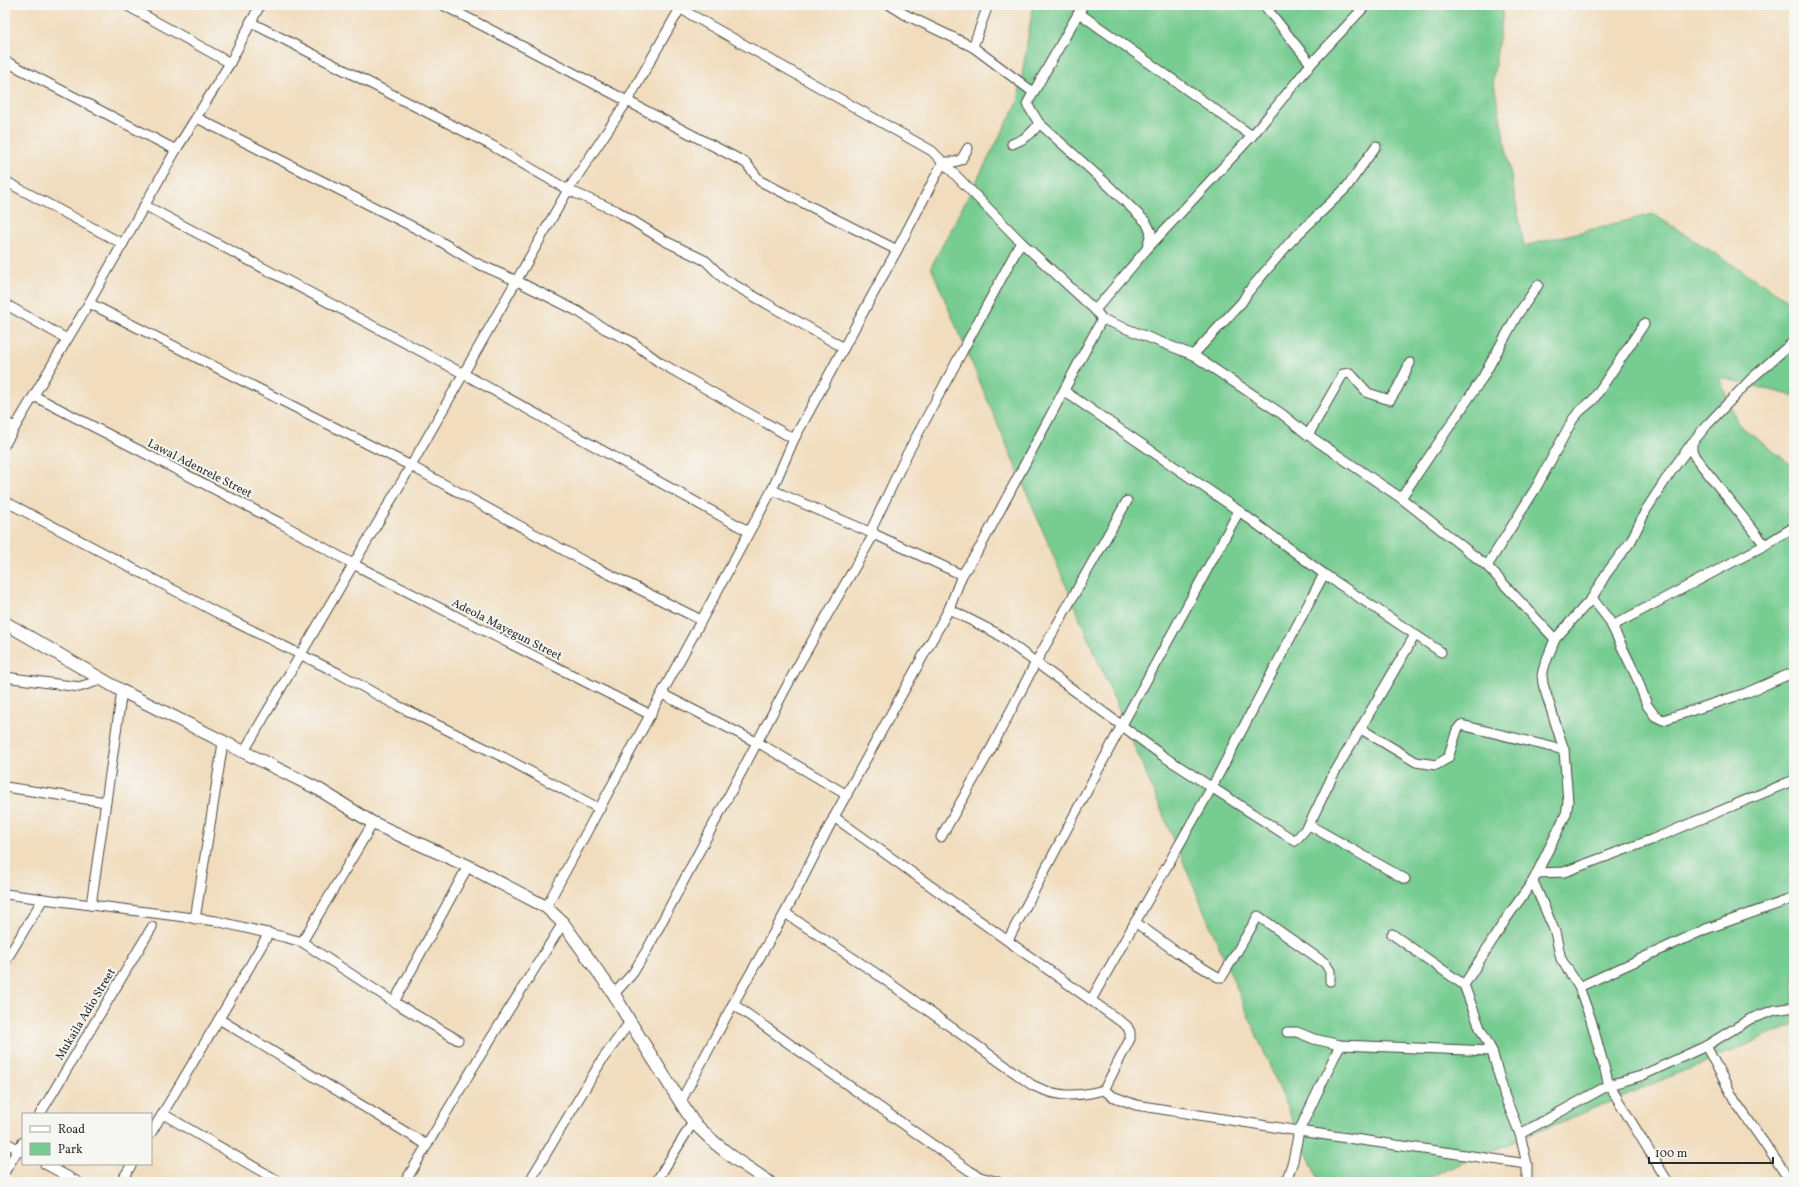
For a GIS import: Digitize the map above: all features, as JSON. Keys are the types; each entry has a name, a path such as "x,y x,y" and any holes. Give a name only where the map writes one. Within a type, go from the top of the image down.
{"street":[{"path":"126,5 230,62"},
{"path":"5,444 146,206 176,150 230,62 260,5"},
{"path":"443,5 628,100 746,163 760,181 897,250"},
{"path":"890,5 906,15 973,46 1033,92"},
{"path":"973,46 988,5"},
{"path":"1264,5 1311,64"},
{"path":"1095,310 1146,250 1252,136 1311,64 1366,5"},
{"path":"243,753 411,466 568,190 628,100 679,6 932,150 1021,242 1095,310 1102,319 1194,355 1282,414 1308,435 1401,498 1487,566 1555,639"},
{"path":"1146,250 1151,232 1146,222 1108,185 1039,123 1027,104 1081,9 1252,136"},
{"path":"250,22 491,145 568,190 617,211 665,241 706,261 724,279 844,348"},
{"path":"5,61 176,150"},
{"path":"197,118 435,238 474,262 517,281 579,312 605,329 631,341 659,362 794,439"},
{"path":"1012,144 1026,138 1033,132 1039,123"},
{"path":"1194,355 1242,302 1248,292 1291,241 1346,188 1376,146"},
{"path":"943,162 954,162 961,160 968,148"},
{"path":"546,907 651,715 700,620 772,490 794,439 943,162"},
{"path":"5,180 123,244"},
{"path":"146,206 464,374 748,532"},
{"path":"614,994 633,973 648,948 796,669 874,534 872,528 906,456 1021,242"},
{"path":"1401,498 1482,378 1516,317 1538,285"},
{"path":"89,303 411,466 587,563 700,620"},
{"path":"5,304 67,339"},
{"path":"681,1101 733,1004 785,913 834,817 949,609 962,575 981,546 1102,319"},
{"path":"1487,566 1537,486 1573,419 1593,400 1644,324"},
{"path":"1464,985 1535,877 1566,814 1568,802 1564,750 1543,684 1542,675 1555,639 1592,598 1606,574 1631,541 1646,510 1692,443 1751,379 1794,341"},
{"path":"1308,435 1343,374 1350,373 1368,393 1390,400 1410,363"},
{"path":"1064,391 1239,512 1324,574 1441,652"},
{"name":"Lawal Adenrele Street","path":"34,396 280,523 353,564"},
{"path":"5,422 15,427"},
{"path":"1692,443 1692,452 1695,457 1765,545"},
{"path":"772,490 874,534 962,575"},
{"path":"941,837 992,747 1036,662 1126,501"},
{"path":"5,502 600,809"},
{"path":"1008,940 1122,726 1239,512"},
{"path":"1612,626 1765,545 1794,527"},
{"name":"Adeola Mayegun Street","path":"353,564 651,715"},
{"path":"1091,1000 1212,787 1324,574"},
{"path":"1592,598 1609,620 1647,705 1655,716 1663,720 1746,692 1792,673"},
{"path":"949,609 996,633 1163,756 1295,841 1309,825 1332,777 1415,635"},
{"path":"5,623 104,679 122,691 223,743 320,790 373,824 468,866 546,907 563,923 614,994 664,1078 681,1101 693,1122 730,1155 769,1182"},
{"path":"5,677 78,687 104,679"},
{"path":"91,905 122,691"},
{"path":"662,694 758,743 847,795"},
{"path":"1361,729 1416,762 1436,764 1448,758 1457,730 1461,725 1564,750"},
{"path":"195,919 223,743"},
{"path":"1535,877 1564,872 1651,840 1794,780"},
{"path":"5,787 106,802"},
{"path":"834,817 1127,1026 1130,1032 1130,1039 1104,1090"},
{"path":"302,942 373,824"},
{"path":"1309,825 1405,879"},
{"path":"394,1002 468,866"},
{"path":"1535,877 1555,932 1561,959 1579,987 1591,1020 1609,1085 1668,1182"},
{"path":"5,894 195,919 269,933 302,942 394,1002 458,1040"},
{"path":"1579,987 1706,929 1794,898"},
{"path":"5,962 43,899"},
{"path":"785,913 874,972 1032,1085 1046,1092 1073,1096 1104,1090 1112,1096 1136,1105 1299,1131 1526,1164"},
{"path":"1135,922 1178,953 1218,977 1222,977 1258,916 1325,963 1330,971 1330,981"},
{"path":"405,1182 480,1056 563,923"},
{"name":"Mukaila Adio Street","path":"41,1113 152,926"},
{"path":"152,1131 220,1019 269,933"},
{"path":"1392,934 1464,985 1480,1028 1492,1051 1505,1098 1520,1134 1526,1164 1527,1182"},
{"path":"733,1004 970,1171 980,1177 999,1182"},
{"path":"1520,1134 1609,1085 1641,1076 1706,1046 1750,1019 1775,1010 1789,1008"},
{"path":"220,1019 427,1145"},
{"path":"529,1182 602,1060 630,1022"},
{"path":"1287,1032 1297,1032 1314,1039 1340,1045 1492,1051"},
{"path":"1286,1182 1293,1161 1299,1131 1340,1045"},
{"path":"1706,1046 1735,1102 1792,1182"},
{"path":"163,1114 280,1182"},
{"path":"656,1182 693,1122"},
{"path":"5,1142 21,1148 5,1171"},
{"path":"47,1165 78,1182"},
{"path":"121,1182 131,1165"}],"green space":[{"path":"1033,5 1504,5 1493,78 1524,246 1653,214 1794,304 1794,396 1719,377 1738,424 1794,467 1794,1025 1417,1182 1319,1182 931,267 1018,102"}]}
